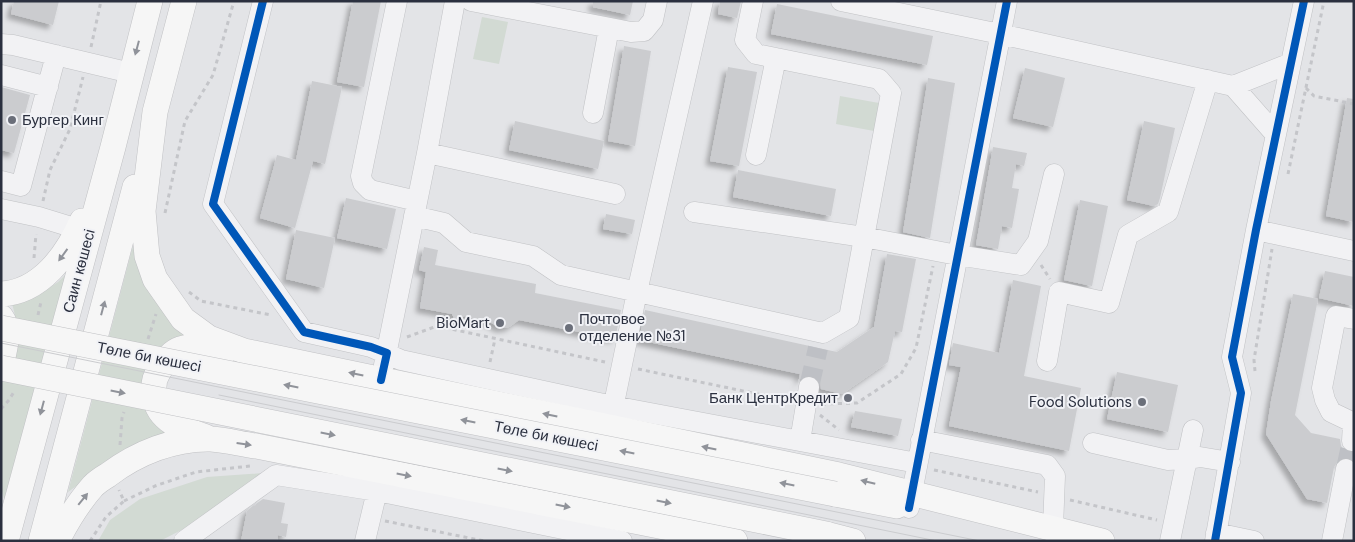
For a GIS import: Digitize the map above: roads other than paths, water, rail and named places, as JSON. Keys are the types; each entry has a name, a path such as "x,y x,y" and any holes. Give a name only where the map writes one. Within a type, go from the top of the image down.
{"main road":[{"name":"Саин көшесі","path":"6,541 150,1"},
{"path":"40,541 184,1"},
{"path":"155,112 143,211 149,264 155,279 183,319 209,338 244,351"},
{"path":"1,294 22,290 40,279 56,265 67,250 78,228 112,147"},
{"path":"1,316 5,322 7,338 1,360"},
{"name":"Төле би көшесі","path":"1,328 834,494 910,500 1092,541"},
{"path":"735,541 256,446 211,439 180,428 166,418 156,405 153,389 157,374 166,359 180,349 196,347 244,351 381,380 611,416 839,475 910,500 1054,528 1102,541"},
{"path":"1,368 853,541"},
{"path":"58,541 75,508 94,485 118,467 154,449 182,442 211,439"}],"street":[{"path":"263,1 213,204 304,332 372,347 401,360 611,416 800,441 917,462"},
{"path":"397,1 361,176 363,183 370,190 444,223 466,242 533,256 561,275 637,292 820,341 849,318 891,93 879,79 756,54 745,40 753,1"},
{"path":"381,380 427,153 455,1"},
{"path":"471,1 631,32 644,31 653,20 657,1"},
{"path":"611,416 703,1"},
{"path":"841,1 1233,86 1292,63"},
{"path":"910,500 1007,1"},
{"path":"1254,541 1215,537 1241,394 1232,357 1265,232 1276,135 1304,1"},
{"path":"593,113 609,28"},
{"path":"1,44 131,73"},
{"path":"1,181 21,186 56,55"},
{"path":"756,155 776,58"},
{"path":"1,75 48,87"},
{"path":"1047,361 1059,292 1109,303 1128,235 1168,212 1208,80"},
{"path":"1233,86 1276,135"},
{"path":"427,153 615,194"},
{"path":"694,212 864,238 1021,265 1038,242 1054,174"},
{"path":"1,208 78,228"},
{"path":"1265,232 1354,251"},
{"path":"1353,429 1331,412 1322,388 1336,316 1354,319"},
{"path":"800,441 808,396"},
{"path":"1170,541 1193,430"},
{"path":"921,440 1047,465 1055,476 1054,528"},
{"path":"1093,443 1168,460 1200,457 1230,462"},
{"path":"184,541 276,475 295,454"},
{"path":"1332,541 1346,469"},
{"path":"276,475 376,491 564,535 622,541"},
{"path":"365,541 376,491"}],"tunnel":[{"path":"809,387 818,348"},
{"path":"1346,469 1352,441"}],"tram line":[{"path":"1,343 980,541"},
{"path":"219,395 937,541"}],"place":[{"name":"Бургер Кинг","path":"12,120"},
{"name":"BioMart","path":"500,323"},
{"name":"Почтовое отделение №31","path":"569,328"},
{"name":"Банк ЦентрКредит","path":"848,398"},
{"name":"Food Solutions","path":"1142,402"}]}
